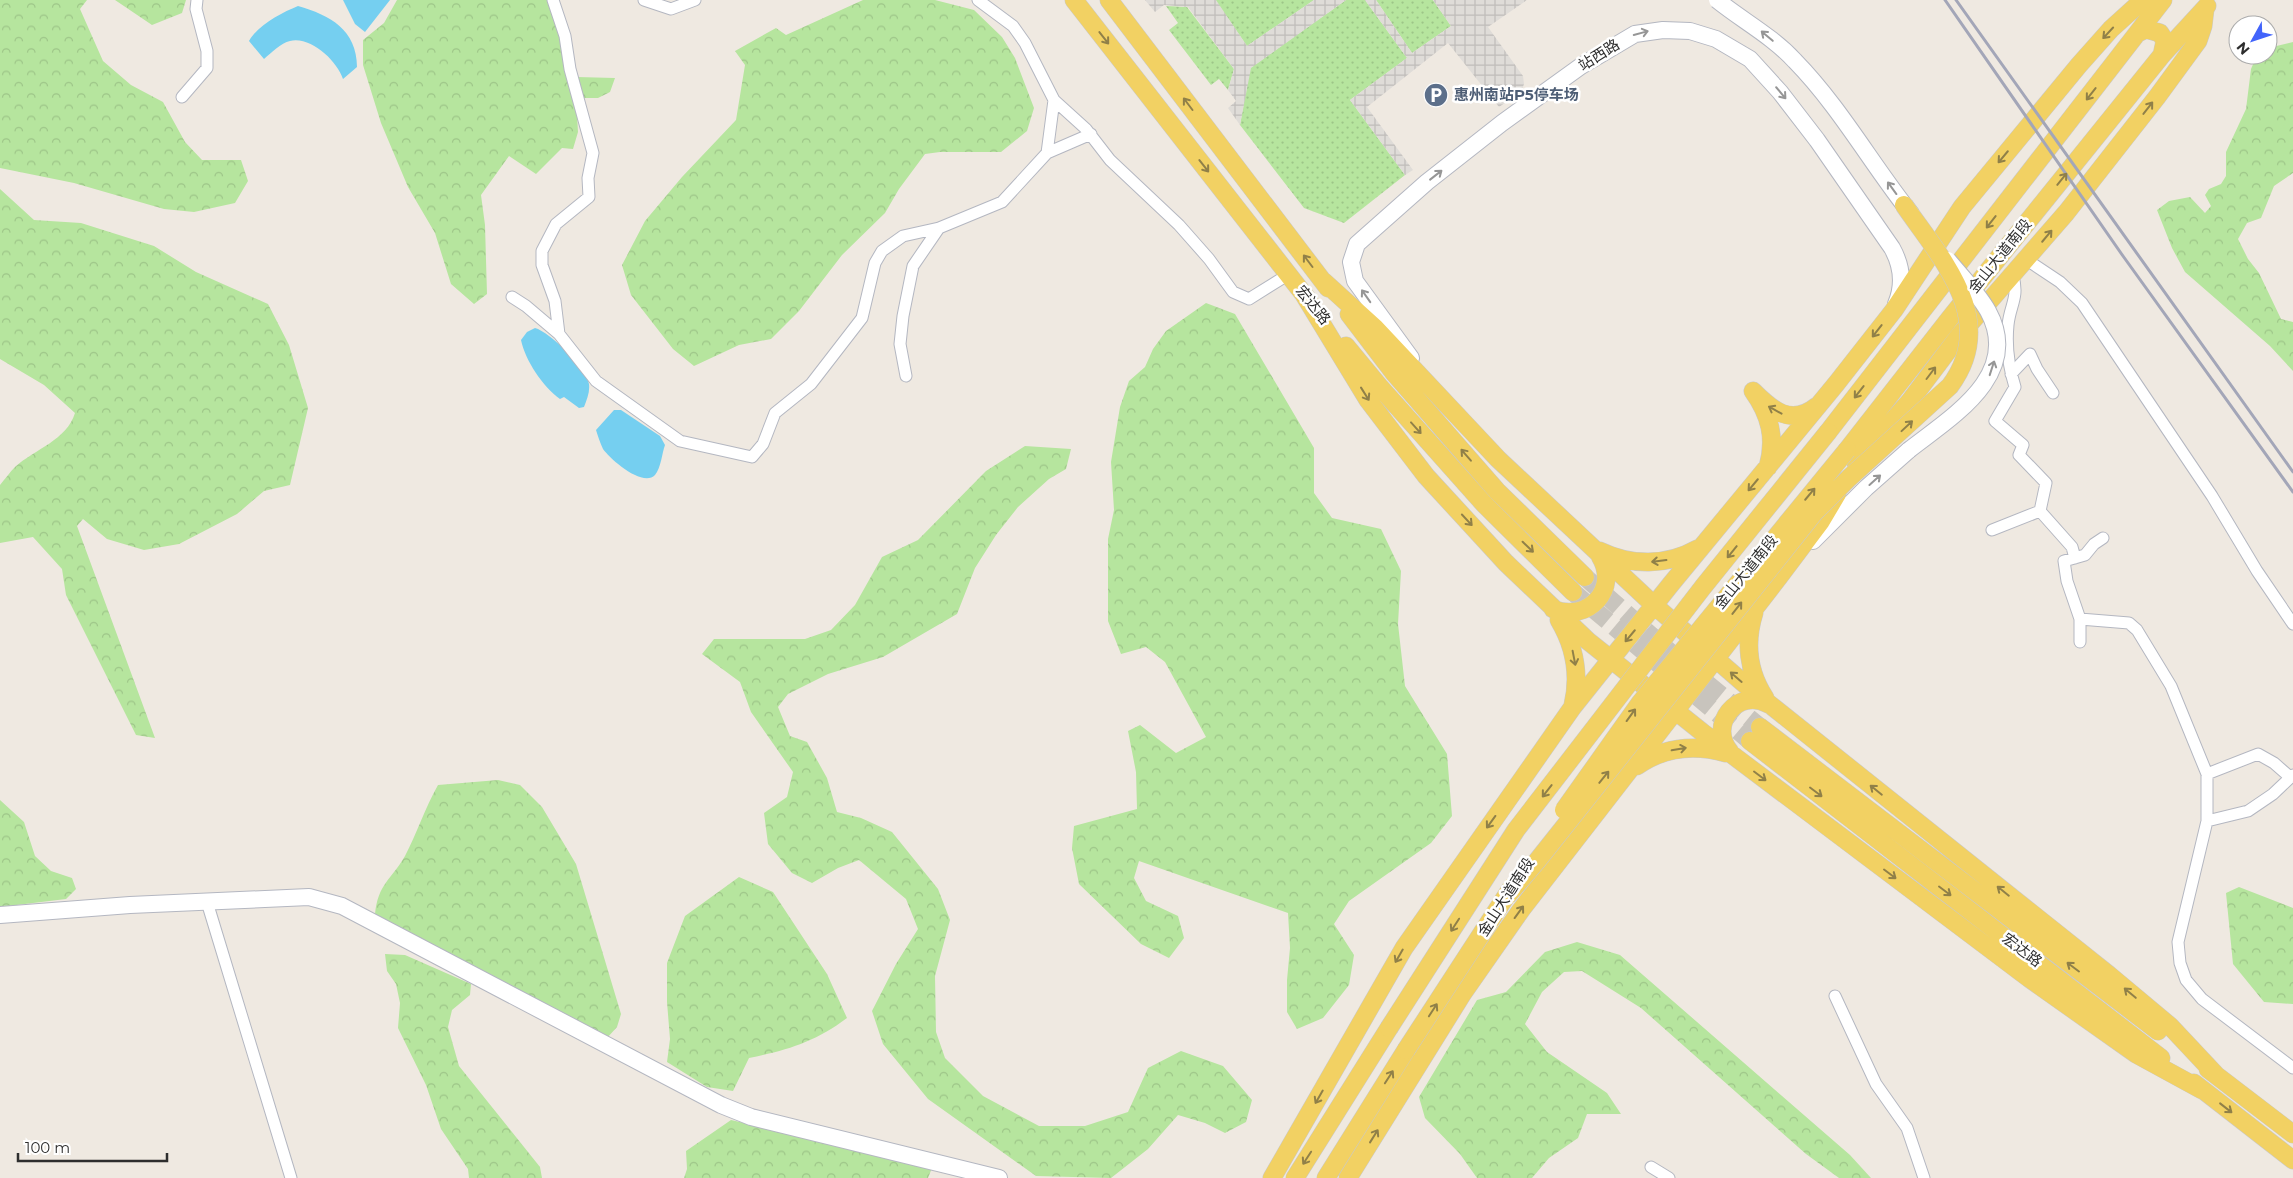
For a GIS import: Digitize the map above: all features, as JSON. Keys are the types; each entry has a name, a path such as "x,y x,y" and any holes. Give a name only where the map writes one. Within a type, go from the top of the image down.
{"main road":[{"name":"宏达路","path":"1074,0 1303,293 1379,386 1484,504 1573,592"},
{"name":"宏达路","path":"1109,0 1394,373 1497,491 1586,577"},
{"path":"1273,1177 1404,948 1572,708 1820,404 1894,310 1962,207 2079,65 2111,30 2143,0"},
{"name":"金山大道南段","path":"1295,1178 1516,830 1703,586 1828,432 2163,0"},
{"path":"1348,1178 1469,986 1521,910 1821,521 1852,468 1910,400 1959,336 2027,260 2077,199 2190,52 2203,26 2209,4"},
{"name":"金山大道南段","path":"1326,1178 1406,1050 1507,896 1640,703 1847,450 1956,310 2162,55 2209,4"},
{"path":"2138,33 2146,29 2160,33 2165,41 2162,55"},
{"path":"1507,896 1537,861 1814,513 1849,478 1950,386 1957,377 1965,362 1969,346 1970,325 1966,305 1938,253 1904,206"},
{"path":"1321,279 1375,328 1498,459 1655,606 1772,707 2109,975 2170,1026 2216,1074"},
{"path":"1303,293 1368,400 1426,476 1548,604 1610,660 2030,979 2136,1054 2202,1090"},
{"path":"1768,467 1772,446 1770,425 1763,406 1753,391 1771,409 1782,414 1802,414 1820,404"},
{"path":"1593,548 1618,558 1646,562 1674,559 1704,544"},
{"path":"1548,604 1574,613 1587,608 1598,599 1606,580 1605,566 1593,548"},
{"path":"1759,602 1749,632 1749,652 1756,682 1772,707"},
{"path":"1548,604 1559,618 1573,651 1576,674 1572,708"},
{"path":"1732,754 1724,743 1721,730 1728,712 1738,703 1751,700 1772,707"},
{"name":"宏达路","path":"2293,1134 2216,1074 1755,734 2202,1090 2293,1160"},
{"path":"1622,780 1646,760 1676,749 1700,747 1732,754"}],"street":[{"path":"182,98 207,68 208,51 196,10 197,0"},
{"path":"553,0 565,36 570,69 593,153 588,178 589,197 556,224 542,251 542,265 555,301 559,334"},
{"path":"644,0 670,9 695,0"},
{"path":"978,0 1014,26 1025,43 1054,100 1090,134 1110,160 1179,225 1209,259 1233,292 1249,299 1289,274"},
{"path":"1711,0 1724,5 1762,31 1780,46 1812,79 1904,206 1985,305 1993,321 1996,339 1993,367 1985,385 1971,400 1909,450 1866,488 1779,577"},
{"name":"站西路","path":"1424,379 1409,354 1355,280 1351,262 1357,244 1426,182 1528,103 1617,43 1635,34 1649,31 1690,31 1728,44 1750,59 1780,92 1817,140 1896,255 1900,269 1901,285 1894,310"},
{"path":"1047,153 1054,100"},
{"path":"512,297 526,306 559,334 596,381 680,441 752,457 763,444 775,413 811,384 862,318 866,292 875,263 882,251 903,236 939,228 1002,202 1047,153 1090,134"},
{"path":"906,376 900,344 903,316 913,266 939,228"},
{"path":"2027,260 2060,282 2082,303 2212,496 2257,571 2293,624"},
{"path":"2013,276 2017,290 2008,326 2011,374 2015,387 1995,422 2022,445 2019,455 2046,483 2040,511"},
{"path":"2011,374 2030,354 2037,369 2053,393"},
{"path":"1992,530 2040,511"},
{"path":"2040,511 2072,547 2075,558"},
{"path":"2080,642 2080,619 2066,581 2064,561 2085,555 2094,544 2103,538"},
{"path":"2080,619 2129,623 2137,630 2171,686 2207,774 2207,821 2178,942 2180,963 2186,980 2202,999 2293,1068"},
{"path":"2207,774 2258,754 2292,776 2273,794 2248,811 2207,821"},
{"path":"0,915 309,897 325,900 342,906 484,979 721,1105 752,1117 999,1178"},
{"path":"207,902 290,1178"},
{"path":"1835,996 1876,1084 1907,1128 1924,1178"},
{"path":"1651,1166 1669,1178"}],"green space":[{"path":"0,0 87,0 80,9 103,61 131,85 163,102 185,142 202,160 241,160 248,181 235,203 194,212 164,209 74,183 0,168"},
{"path":"115,0 186,0 182,13 152,25"},
{"path":"397,0 547,0 577,77 615,78 610,92 598,98 576,98 578,132 573,149 562,148 536,174 509,156 481,195 485,225 487,294 474,304 451,284 435,233 408,187 381,123 363,65 363,40 384,23"},
{"path":"863,0 935,0 974,10 1002,37 1015,58 1034,108 1027,131 1001,152 940,152 925,154 899,189 885,213 842,255 799,311 771,339 739,345 694,366 673,349 631,295 622,265 645,221 682,177 736,120 745,65 735,51 776,28 786,35"},
{"path":"1215,0 1314,0 1247,46"},
{"path":"1346,0 1365,0 1407,58 1350,100 1405,175 1344,223 1304,208 1240,125 1250,68"},
{"path":"1376,0 1433,0 1451,26 1412,53"},
{"path":"1166,6 1187,7 1234,69 1228,90 1219,79 1211,85 1169,30 1178,23"},
{"path":"2293,42 2293,173 2274,186 2261,218 2247,223 2238,239 2248,259 2259,273 2281,319 2293,322 2293,371 2270,346 2185,272 2172,248 2157,210 2169,201 2190,197 2205,213 2211,206 2205,195 2209,189 2221,184 2226,176 2226,152 2246,109 2251,69 2253,65 2278,65 2278,46"},
{"path":"0,189 34,220 81,223 154,246 196,272 268,304 289,345 308,408 290,485 264,491 237,514 179,544 144,550 107,539 83,519 77,526 155,738 136,735 66,595 62,569 33,537 0,543 0,485 15,467 58,437 71,422 75,413 44,385 0,359"},
{"path":"1206,303 1235,314 1314,448 1314,493 1332,518 1381,529 1401,571 1398,624 1405,686 1447,754 1452,816 1431,843 1349,901 1334,924 1354,955 1349,985 1323,1018 1297,1029 1287,1012 1290,948 1288,913 1139,861 1134,878 1146,901 1178,916 1184,938 1169,958 1141,944 1079,884 1072,848 1074,826 1137,809 1136,772 1128,731 1140,725 1176,753 1206,737 1165,662 1146,647 1121,654 1108,621 1108,539 1114,510 1111,462 1120,407 1129,381 1145,367 1153,349 1166,331"},
{"path":"1025,446 1071,449 1066,469 1049,479 1018,507 996,535 975,568 957,614 883,657 828,674 788,694 778,707 790,736 807,742 827,778 837,812 861,818 892,832 938,889 950,920 935,976 936,1032 945,1058 983,1096 1039,1126 1085,1126 1128,1112 1148,1068 1181,1051 1223,1066 1252,1100 1246,1122 1225,1133 1205,1123 1178,1115 1148,1149 1111,1178 1036,1176 928,1099 883,1044 872,1011 896,964 918,929 906,899 859,860 838,868 812,883 792,873 768,844 764,813 787,797 793,772 751,712 740,682 702,654 714,639 805,639 831,630 855,605 882,557 918,540 986,471"},
{"path":"498,780 520,785 542,807 576,864 621,1014 617,1027 607,1038 411,936 375,914 382,889 405,856 438,785"},
{"path":"0,800 24,822 35,856 51,871 72,878 76,889 66,899 0,907"},
{"path":"739,877 773,892 827,974 847,1018 824,1033 801,1044 749,1058 733,1091 707,1087 667,1062 670,1039 667,1002 667,963 685,916"},
{"path":"2239,887 2293,908 2293,1004 2264,1002 2233,964 2226,893"},
{"path":"1577,942 1620,955 1850,1155 1871,1178 1839,1178 1806,1154 1641,1008 1582,971 1564,972 1542,992 1525,1024 1547,1052 1607,1093 1621,1114 1587,1114 1578,1138 1549,1158 1532,1178 1477,1178 1460,1154 1425,1118 1419,1097 1477,1000 1506,992 1545,952"},
{"path":"385,954 405,955 471,984 470,995 452,1010 448,1027 459,1066 540,1167 542,1178 469,1178 468,1169 441,1129 426,1085 398,1028 400,1003 396,984 387,971"},
{"path":"731,1120 927,1164 932,1168 928,1178 684,1178 687,1169 686,1151"}],"shaded area":[{"path":"1145,0 1216,0 1247,46 1314,0 1346,0 1251,68 1240,125 1228,108 1236,101 1228,90 1234,69 1188,7 1164,5 1155,12"},
{"path":"1365,0 1376,0 1412,53 1451,26 1433,0 1527,0 1488,27 1523,76 1524,84 1521,92 1499,107 1448,43 1367,107 1413,170 1405,175 1350,100 1407,58"}],"water":[{"path":"343,0 390,0 365,32 355,24"},
{"path":"298,6 321,14 340,26 347,34 356,54 357,67 343,79 335,65 322,51 306,42 298,40 287,42 276,48 264,59 249,41 264,25 277,16"},
{"path":"535,328 558,343 575,360 586,377 589,390 584,407 579,408 564,397 560,399 547,388 526,356 521,340 527,332"},
{"path":"614,410 621,410 660,436 665,445 657,472 650,478 643,478 627,471 603,449 596,430"}],"tunnel":[{"path":"1585,577 1688,668 1760,727"},
{"path":"1573,592 1750,741"}],"railway":[{"path":"1945,0 2123,256 2293,492"},
{"path":"1956,0 2293,472"}],"place":[{"name":"惠州南站P5停车场","path":"1436,95"}]}
